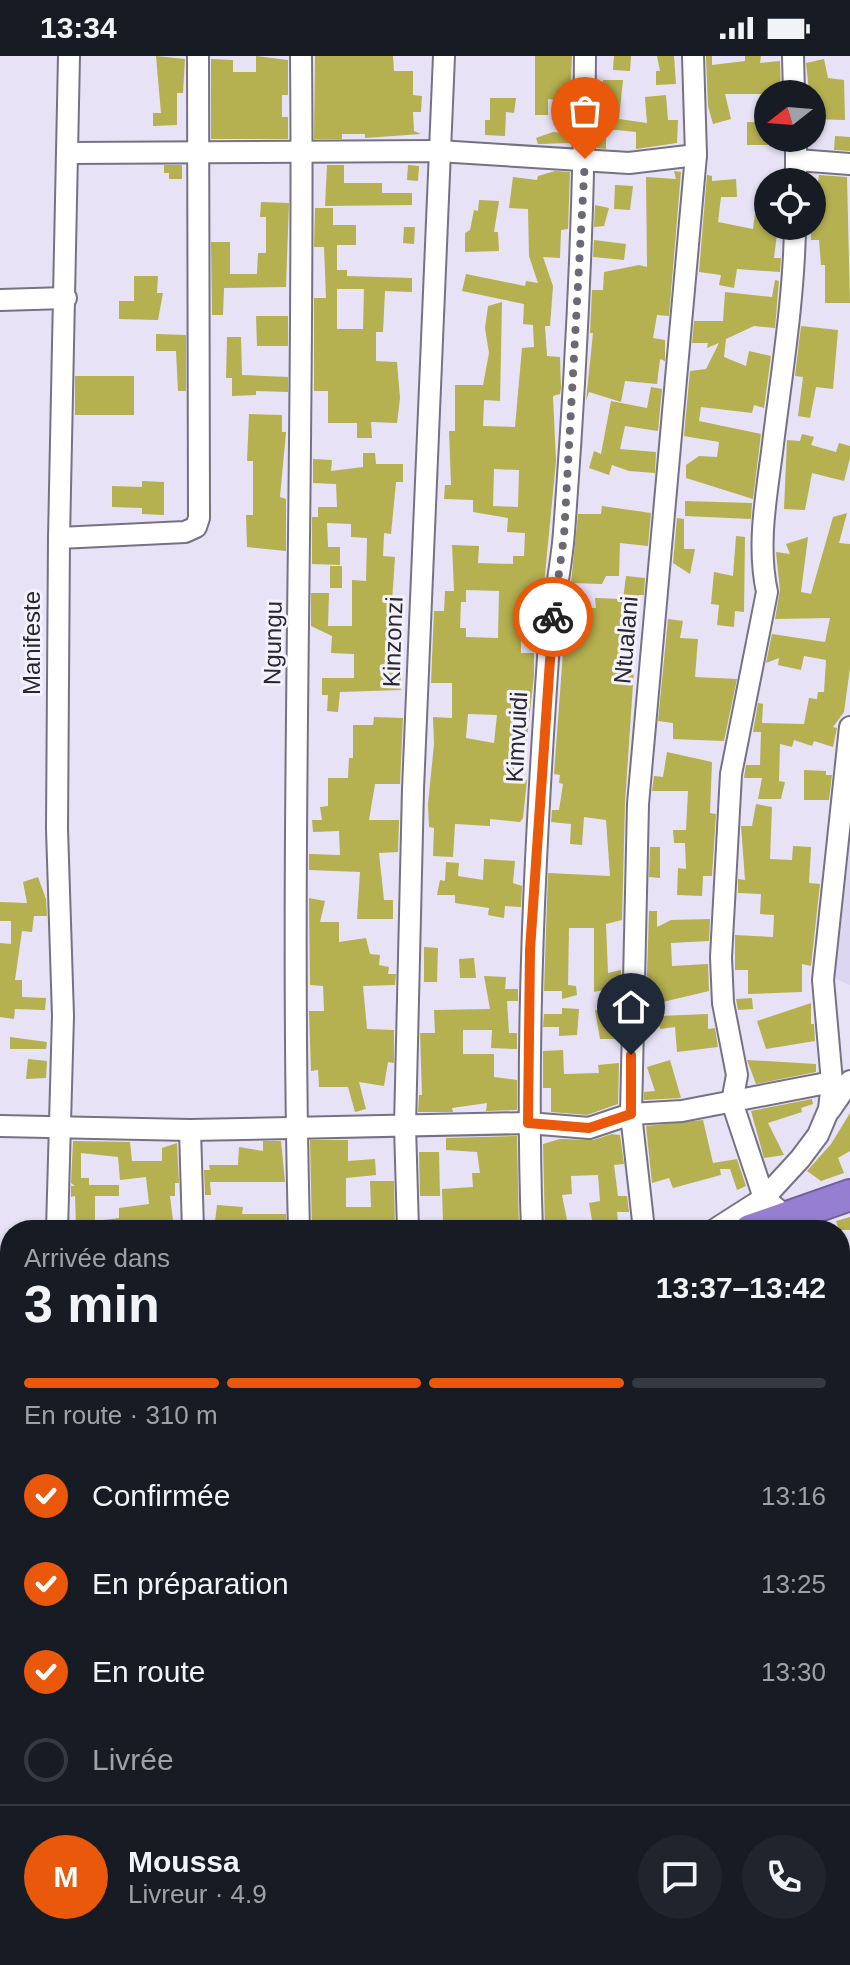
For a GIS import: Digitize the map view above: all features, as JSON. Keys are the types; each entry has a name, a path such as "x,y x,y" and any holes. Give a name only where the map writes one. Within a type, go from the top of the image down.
{"highway":[{"path":"801,1220 850,1195"}],"street":[{"name":"Manifeste","path":"57,1220 63,1016 57,829 59,538 69,56"},
{"path":"59,538 185,532 196,527 199,518 198,56"},
{"name":"Ngungu","path":"299,1220 296,1129 301,56"},
{"name":"Kinzonzi","path":"408,1220 405,1126 413,789 444,56"},
{"name":"Kimvuidi","path":"532,1220 528,1123 530,950 548,654 564,536 585,159 585,56"},
{"name":"Ntualani","path":"643,1220 631,1114 638,804 696,155 693,56"},
{"path":"793,56 794,80"},
{"path":"69,153 438,151 629,163 696,155"},
{"path":"797,152 797,168"},
{"path":"797,160 850,164"},
{"path":"795,240 765,510 762,569 767,592 731,774 722,893 723,1003 737,1075 732,1102 764,1198 801,1220"},
{"path":"0,300 66,298"},
{"path":"730,1220 764,1198 800,1159 827,1113 841,1081 823,980 850,727"},
{"path":"0,1126 190,1130 528,1123 589,1128 631,1114 732,1102 841,1081"},
{"path":"190,1130 193,1220"}],"shaded area":[{"path":"850,802 850,985 831,977"}],"building":[{"path":"156,56 185,59 183,93 177,93 177,125 153,126 153,113 161,113"},
{"path":"256,56 288,60 288,95 282,95 282,117 288,117 288,139 211,139 211,59 233,60 233,72 256,72"},
{"path":"315,56 393,56 394,71 413,71 413,95 422,96 421,112 413,112 414,131 421,134 365,138 365,134 342,134 342,139 314,139"},
{"path":"535,56 572,56 570,102 548,99 548,115 535,115"},
{"path":"614,56 631,56 630,71 613,70"},
{"path":"657,56 674,56 676,84 656,85 656,71 660,71"},
{"path":"706,56 712,56 712,65 745,61 745,56 761,56 760,63 780,61 781,80 754,80 754,94 725,94 731,119 713,124 708,106"},
{"path":"824,59 828,78 844,80 845,120 826,119 826,80 808,80 806,63"},
{"path":"603,80 623,80 619,119 647,123 645,97 666,95 668,120 678,120 677,143 636,149 636,132 606,129 606,149 597,148 597,117 603,116 597,115 598,100 603,100"},
{"path":"490,98 516,98 514,113 506,112 505,136 485,135 485,120 490,120"},
{"path":"747,122 754,122 754,145 747,145"},
{"path":"553,132 571,134 571,143 538,144 536,138"},
{"path":"835,136 850,137 850,151 834,150"},
{"path":"164,165 182,165 182,179 169,179 169,173 164,173"},
{"path":"327,165 344,165 344,183 382,183 382,193 412,193 412,205 325,206"},
{"path":"408,165 419,166 418,181 407,180"},
{"path":"555,171 570,172 568,229 561,230 560,258 543,257 553,286 550,326 545,326 547,356 560,357 561,388 560,394 553,396 556,461 544,585 530,586 528,629 521,628 521,653 534,653 526,748 516,747 513,779 527,780 523,818 520,822 490,819 490,826 455,824 453,857 433,856 434,828 429,827 428,804 434,744 433,717 452,718 452,683 431,683 434,611 444,611 445,591 454,591 452,545 479,546 478,563 513,564 513,556 524,556 525,533 507,532 508,518 473,512 473,500 444,499 445,485 451,485 449,431 455,431 455,385 483,385 489,353 485,328 488,306 502,302 500,401 484,400 483,426 515,427 522,348 534,347 533,325 523,324 524,304 462,291 466,274 525,286 526,281 538,283 529,256 528,209 509,208 513,177 537,180 538,176","holes":["494,469 519,470 518,507 493,506","466,590 499,591 498,638 466,637 466,628 460,628 461,602 466,602","468,714 497,715 494,743 466,738"]},
{"path":"674,171 681,172 669,316 657,315 653,338 665,340 665,361 660,359 657,384 625,381 621,402 589,392 586,401 593,333 590,333 592,290 603,290 604,272 639,265 647,267 646,177 676,179"},
{"path":"707,175 712,176 712,181 736,179 737,197 721,197 718,222 753,229 754,221 754,240 776,240 774,258 781,258 780,272 737,269 734,288 719,285 721,275 699,272"},
{"path":"826,176 847,177 850,303 825,303 825,265 821,265 819,240 826,240"},
{"path":"615,185 633,186 630,210 614,209"},
{"path":"479,200 499,201 494,232 498,232 499,251 465,252 465,233 470,230"},
{"path":"261,202 289,203 286,287 224,288 223,315 212,315 211,242 230,242 230,274 257,274 258,253 266,253 266,217 260,217"},
{"path":"595,205 609,208 604,226 594,227"},
{"path":"315,208 333,208 333,225 356,225 356,245 337,245 337,270 347,270 347,276 412,278 412,292 385,291 383,332 376,332 376,361 397,362 400,398 397,423 371,422 372,438 357,438 357,423 328,423 328,391 314,391 314,298 326,298 324,247 314,247","holes":["337,289 364,289 363,329 337,329"]},
{"path":"404,227 415,227 414,244 403,243"},
{"path":"594,240 626,244 624,260 593,257"},
{"path":"134,276 158,276 157,293 163,293 158,320 119,319 119,301 134,301"},
{"path":"775,280 779,281 775,328 754,326 726,339 724,357 746,366 749,351 771,356 764,408 754,405 752,413 701,407 699,421 761,434 753,499 686,478 686,465 699,456 717,457 719,442 684,436 690,371 706,369 719,343 707,348 708,343 692,343 694,321 723,321 725,292 772,297"},
{"path":"256,316 288,316 288,346 257,346"},
{"path":"801,326 838,330 833,389 816,387 810,418 798,416 803,377 795,376"},
{"path":"156,334 186,335 186,391 178,391 176,351 156,351"},
{"path":"227,337 241,337 242,375 288,377 288,392 256,391 256,395 232,396 232,378 226,378"},
{"path":"75,376 134,376 134,415 75,415"},
{"path":"651,387 662,389 658,431 625,426 620,449 656,452 655,473 629,471 612,465 609,475 589,468 594,451 601,454 611,401 647,408"},
{"path":"249,414 282,415 282,432 286,432 280,497 286,499 286,551 247,547 246,515 253,515 253,461 247,461"},
{"path":"802,434 814,437 811,445 836,452 839,443 850,446 850,458 844,481 812,473 805,510 784,509 787,440 800,441"},
{"path":"363,453 375,453 376,464 403,464 403,482 396,482 391,534 384,533 383,556 395,557 392,602 396,602 396,618 389,618 388,641 399,641 401,690 340,692 338,712 327,711 328,695 322,695 322,678 354,678 354,654 331,653 332,636 311,626 311,593 329,593 328,626 352,626 352,580 366,581 367,538 351,537 351,524 327,523 328,547 340,547 340,565 312,564 312,517 318,517 318,507 337,507 336,484 313,483 313,459 332,460 331,471 363,467"},
{"path":"142,481 164,482 164,515 142,514 142,508 112,507 112,486 142,487"},
{"path":"685,501 752,503 751,519 685,516"},
{"path":"602,506 651,513 648,546 620,543 619,576 606,576 602,584 571,583 578,514 601,514"},
{"path":"847,513 839,543 850,544 850,668 844,712 833,727 837,728 833,747 814,741 812,746 794,740 792,747 780,744 779,781 785,782 781,799 758,799 762,778 744,778 746,765 760,765 761,732 753,732 758,703 763,704 762,723 804,724 809,698 817,699 818,692 824,692 826,660 804,656 801,670 778,665 779,658 766,663 772,634 825,642 830,618 775,619 780,590 776,552 790,554 786,544 808,537 801,592 811,594 833,517"},
{"path":"677,518 684,519 684,549 695,549 690,574 673,563"},
{"path":"736,536 745,537 744,612 735,611 734,627 717,625 719,605 711,604 714,572 733,576"},
{"path":"330,566 342,566 342,588 330,588"},
{"path":"626,576 645,578 644,595 639,595 625,803 622,920 606,924 608,973 621,970 621,986 594,992 594,928 569,928 568,985 576,986 577,995 562,999 562,991 544,991 548,873 610,876 606,820 584,817 582,845 570,844 571,824 551,822 552,810 559,810 563,784 559,783 560,775 554,774 566,612 567,607 596,608 595,598 623,599"},
{"path":"668,619 683,621 680,638 698,639 695,677 737,679 724,741 673,739 673,723 658,721"},
{"path":"374,717 403,718 400,784 375,784 369,820 399,820 398,852 379,853 384,900 393,900 393,919 357,919 360,872 309,870 309,854 340,855 339,831 313,832 312,820 322,820 320,807 328,806 328,778 348,778 349,758 353,758 353,725 373,725"},
{"path":"667,752 712,762 710,813 716,814 712,876 703,876 702,896 677,895 678,868 686,869 685,843 674,843 673,830 686,830 688,791 652,791 654,776 663,777"},
{"path":"804,770 826,771 826,775 832,775 829,800 804,800"},
{"path":"756,804 772,807 770,859 792,860 793,846 811,847 809,883 820,884 811,966 802,964 802,992 748,994 748,970 735,970 735,935 773,937 774,915 760,914 761,894 738,893 738,879 745,880 741,826 752,826"},
{"path":"650,847 660,847 660,878 649,877"},
{"path":"484,859 515,861 513,883 522,886 521,907 505,906 504,918 488,915 489,908 455,903 455,895 437,895 440,880 445,881 446,862 459,863 458,876 483,880"},
{"path":"38,877 46,899 47,916 34,916 32,932 22,931 15,980 22,980 22,997 46,998 45,1010 15,1009 14,1019 0,1017 0,943 11,944 11,921 0,921 0,902 27,903 23,882"},
{"path":"309,898 325,901 320,922 339,922 339,942 366,938 370,954 380,955 379,965 389,967 388,974 396,974 395,985 363,986 367,1029 394,1030 394,1063 388,1062 384,1086 359,1082 366,1109 355,1112 348,1087 319,1087 318,1070 311,1071 309,1011 324,1011 323,986 310,985"},
{"path":"649,911 657,911 657,927 671,920 710,919 709,941 671,943 672,966 708,964 709,991 646,1006"},
{"path":"424,947 438,948 437,982 424,982"},
{"path":"474,958 476,978 460,978 459,959"},
{"path":"484,976 506,977 505,989 518,989 518,1001 507,1001 509,1033 517,1033 517,1049 491,1048 492,1030 463,1030 463,1054 494,1054 494,1077 517,1080 517,1110 486,1111 487,1103 452,1108 453,1112 418,1112 419,1095 422,1095 420,1033 435,1033 434,1010 490,1009"},
{"path":"752,998 753,1009 738,1010 736,999"},
{"path":"811,1003 815,1041 766,1049 757,1021"},
{"path":"562,1008 579,1009 577,1035 559,1036 559,1027 543,1027 544,1014 562,1014"},
{"path":"595,1010 620,1011 620,1039 600,1039"},
{"path":"708,1014 708,1029 715,1028 718,1047 677,1052 675,1027 660,1029 658,1016"},
{"path":"10,1037 47,1042 46,1049 10,1049"},
{"path":"563,1050 564,1074 599,1073 598,1065 619,1063 618,1104 587,1115 551,1112 551,1088 543,1088 543,1051"},
{"path":"28,1059 47,1061 46,1078 26,1079"},
{"path":"670,1060 681,1098 644,1100 644,1092 655,1091 647,1067"},
{"path":"747,1060 816,1064 816,1072 756,1084"},
{"path":"812,1099 813,1104 801,1108 802,1112 768,1123 784,1155 764,1158 751,1111"},
{"path":"850,1113 850,1151 838,1158 844,1173 821,1181 807,1171 831,1144"},
{"path":"703,1120 713,1163 737,1159 746,1186 737,1190 730,1169 720,1169 721,1175 673,1188 669,1178 652,1183 646,1126"},
{"path":"612,1134 620,1135 624,1164 614,1165 618,1196 627,1196 629,1212 617,1212 618,1220 592,1220 589,1203 600,1201 598,1175 571,1176 572,1194 562,1195 567,1220 545,1220 543,1144 560,1139 593,1140"},
{"path":"517,1136 519,1220 443,1220 442,1189 473,1187 472,1173 480,1173 477,1152 446,1150 446,1138"},
{"path":"310,1140 348,1140 348,1161 375,1159 376,1175 346,1178 346,1207 371,1207 370,1181 394,1181 395,1220 312,1220"},
{"path":"73,1141 130,1142 132,1161 162,1161 162,1148 177,1143 179,1183 175,1183 175,1196 170,1196 173,1220 103,1220 119,1218 119,1208 149,1204 146,1177 120,1180 118,1157 81,1153 81,1178 89,1178 89,1185 119,1185 119,1196 95,1196 95,1220 76,1220 75,1196 71,1197 71,1186 75,1186 71,1183"},
{"path":"263,1141 281,1141 285,1182 210,1182 211,1195 205,1195 204,1170 210,1170 209,1165 238,1165 239,1147 263,1151"},
{"path":"419,1152 439,1152 440,1196 420,1196"},
{"path":"217,1205 243,1207 242,1214 286,1214 286,1220 215,1220"}],"way so far":[{"path":"553,617 564,536 585,159"}],"route":[{"path":"553,617 548,654 530,950 528,1123 589,1128 631,1114 631,1055"}]}
